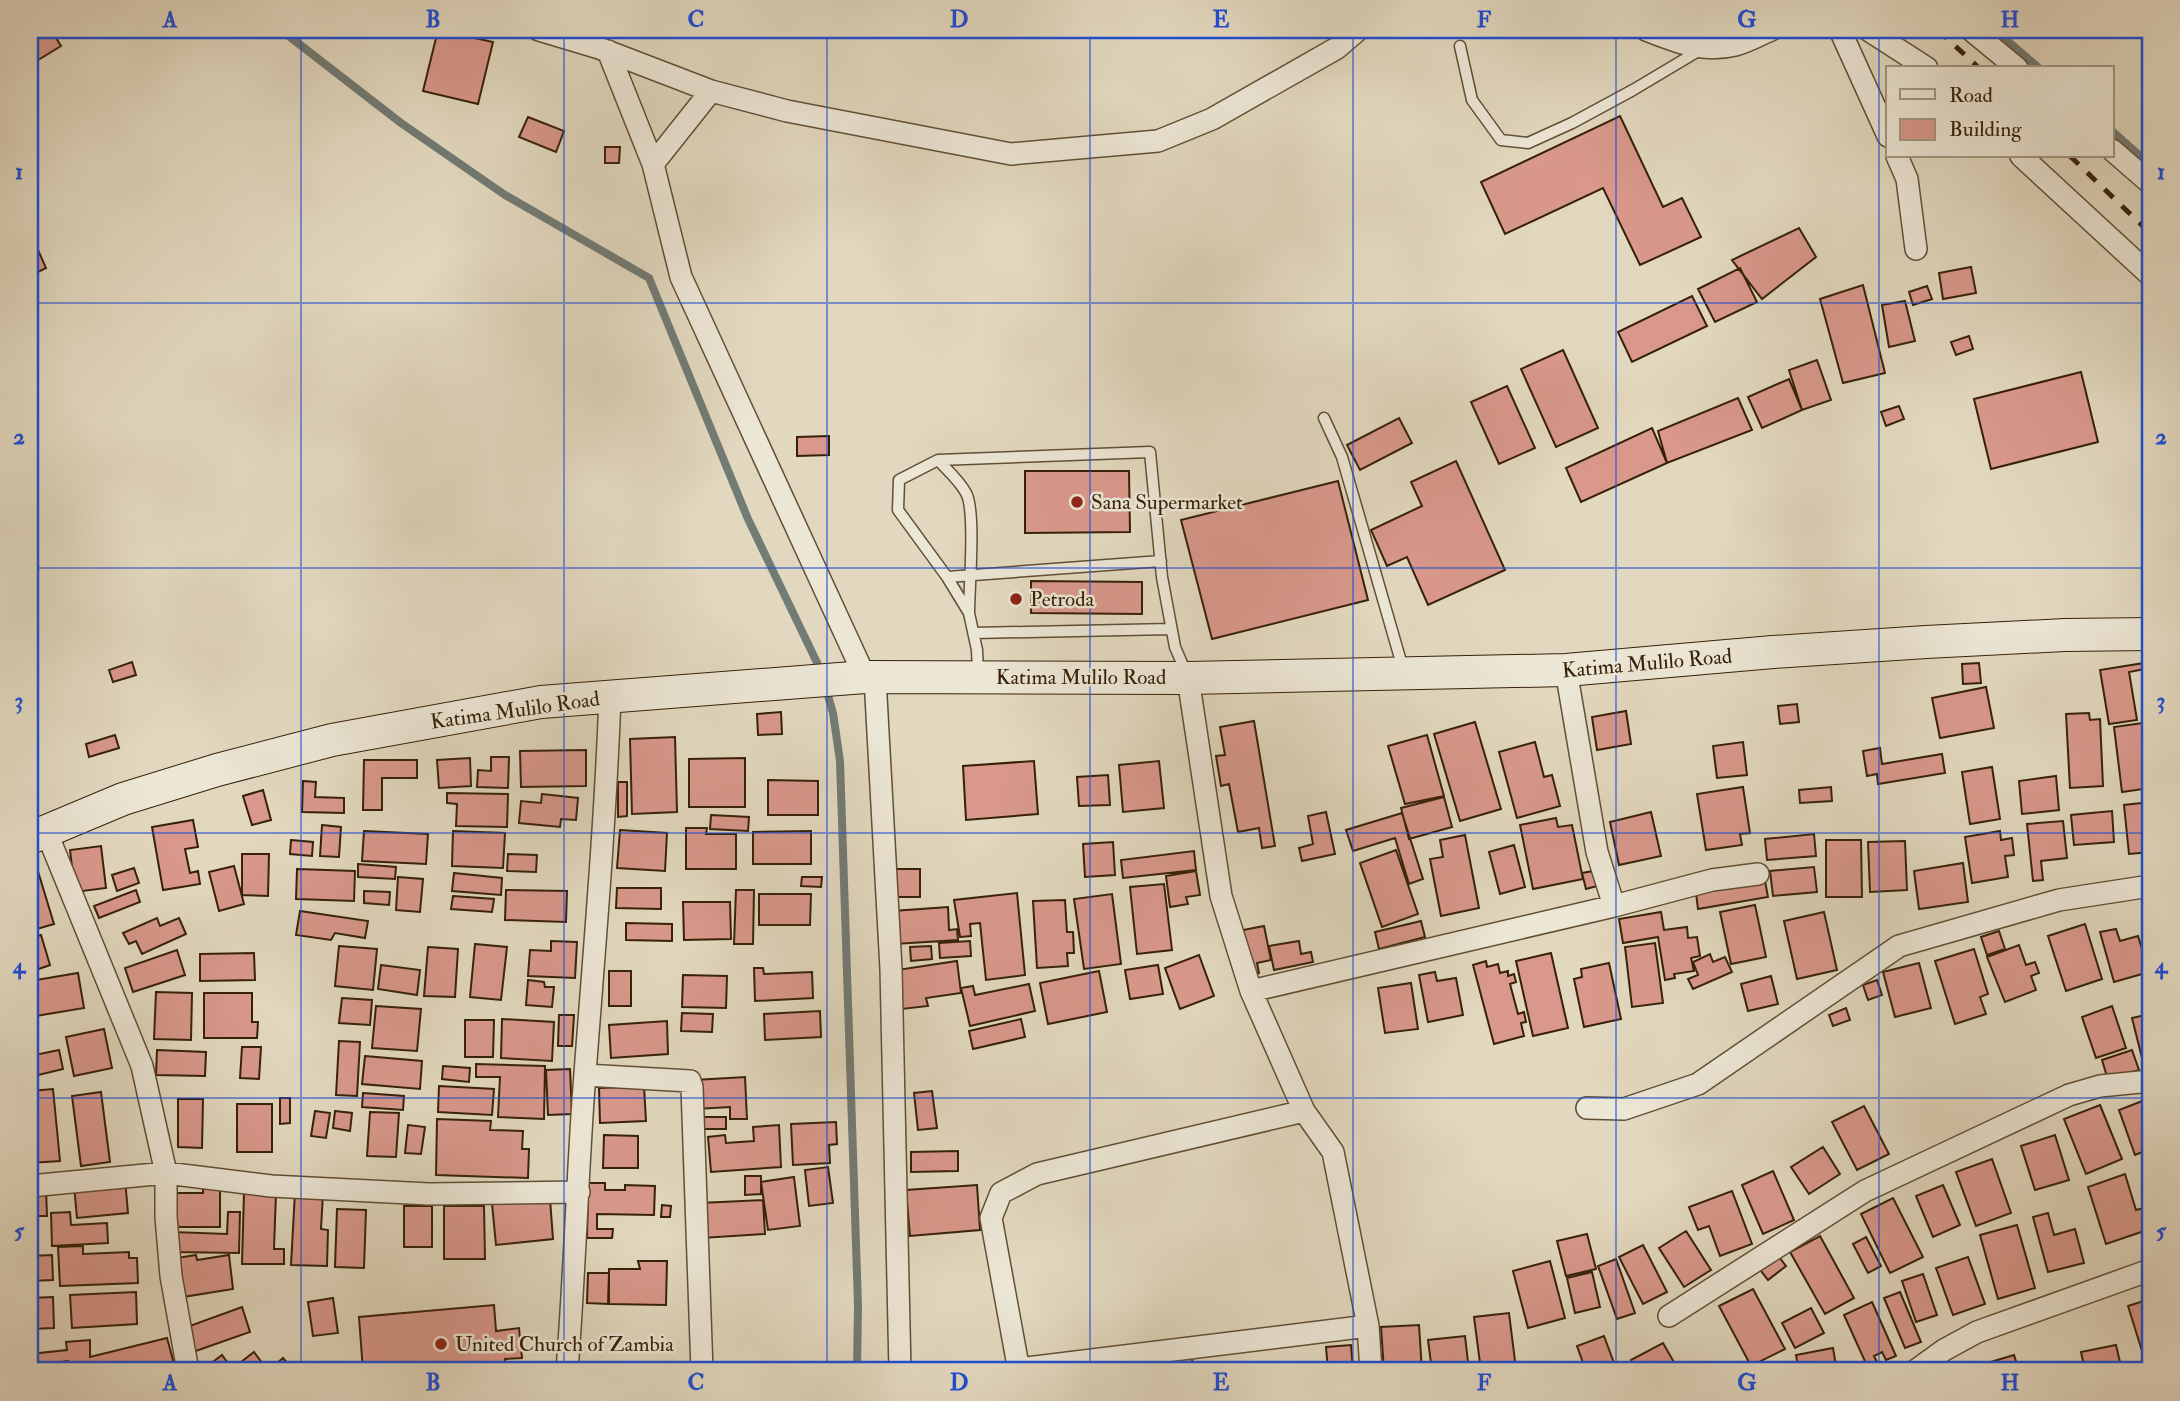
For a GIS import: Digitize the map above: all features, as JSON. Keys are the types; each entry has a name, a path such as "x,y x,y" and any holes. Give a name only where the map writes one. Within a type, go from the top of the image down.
{"main road":[{"name":"Katima Mulilo Road","path":"38,834 123,799 216,770 332,740 541,702 848,678 1188,678 1566,670 1926,642 2150,634"}],"street":[{"path":"539,30 608,51 711,91 787,111 1011,154 1158,141 1212,120 1337,48 1358,30"},
{"path":"1646,30 1676,42 1702,48 1737,44 1771,30"},
{"path":"1840,30 1886,132"},
{"path":"1868,30 1924,66"},
{"path":"1970,30 2015,66"},
{"path":"608,51 653,164 681,277 848,678 891,969 900,1371"},
{"path":"653,164 711,91"},
{"path":"2114,152 2150,183"},
{"path":"1898,158 1907,178 1916,249"},
{"path":"2023,158 2150,275"},
{"path":"1566,670 1597,852 1614,906"},
{"path":"1188,678 1221,896 1251,991 1304,1111 1333,1152 1368,1326 1371,1371"},
{"path":"567,1371 610,696"},
{"path":"38,834 142,1066 166,1173 166,1217 171,1276 188,1371"},
{"path":"1251,991 1614,906 1713,880 1759,874"},
{"path":"1587,1108 1624,1108 1698,1084 1899,946 2059,900 2150,886"},
{"path":"585,1075 690,1081 693,1099 702,1371"},
{"path":"1669,1316 1865,1191 2069,1095 2100,1086 2150,1081"},
{"path":"1304,1111 1037,1174 1001,1193 990,1218 1019,1370 1368,1326"},
{"path":"30,1186 166,1173 271,1186 429,1194 579,1192"},
{"path":"1914,1371 1977,1332 2150,1270"}],"lane":[{"path":"1460,46 1472,100 1502,140 1528,143 1584,117 1702,48"},
{"path":"1324,418 1342,457 1404,674"},
{"path":"969,613 947,577 898,510 898,480 937,460 1150,452 1171,629 1175,647 1188,678"},
{"path":"937,460 968,495 971,526 969,613 978,650 978,677"},
{"path":"947,577 1161,561"},
{"path":"974,634 1171,629"}],"building":[{"path":"46,30 51,30 61,46 30,65 30,40"},
{"path":"438,30 493,42 478,104 423,91"},
{"path":"1620,116 1663,207 1682,198 1701,237 1640,265 1603,188 1505,234 1481,182"},
{"path":"528,117 564,131 556,152 519,137"},
{"path":"605,147 620,147 619,163 605,163"},
{"path":"1799,228 1816,257 1762,299 1732,260"},
{"path":"30,232 46,268 30,276"},
{"path":"1971,267 1976,293 1943,299 1939,273"},
{"path":"1740,268 1757,302 1715,322 1698,289"},
{"path":"1863,285 1885,373 1843,383 1820,299"},
{"path":"1927,286 1932,299 1913,305 1909,292"},
{"path":"1692,296 1707,326 1632,362 1618,332"},
{"path":"1905,301 1915,341 1889,347 1882,305"},
{"path":"1969,336 1973,349 1956,355 1951,342"},
{"path":"1563,350 1598,428 1556,447 1521,369"},
{"path":"1817,360 1831,400 1802,410 1789,370"},
{"path":"2081,372 2098,442 1991,469 1974,399"},
{"path":"1789,379 1802,410 1762,428 1748,397"},
{"path":"1507,386 1535,448 1499,464 1471,402"},
{"path":"1738,398 1752,430 1667,463 1658,431"},
{"path":"1899,406 1904,419 1886,426 1881,412"},
{"path":"1399,418 1412,443 1360,470 1347,445"},
{"path":"1652,428 1667,463 1581,502 1566,468"},
{"path":"829,436 829,455 797,456 797,437"},
{"path":"1456,461 1505,570 1428,605 1407,557 1387,566 1371,530 1422,506 1411,482"},
{"name":"Sana Supermarket","path":"1025,471 1129,471 1130,532 1025,533"},
{"path":"1338,481 1368,600 1212,639 1181,520"},
{"path":"1031,581 1142,582 1142,614 1031,613"},
{"path":"132,662 136,675 113,682 109,670"},
{"path":"1979,663 1981,683 1963,684 1962,664"},
{"path":"2144,663 2145,669 2129,672 2137,720 2109,724 2100,670"},
{"path":"1986,687 1994,728 1940,738 1932,698"},
{"path":"1797,704 1799,722 1780,724 1778,706"},
{"path":"1626,711 1631,744 1597,750 1592,717"},
{"path":"781,712 782,734 758,735 757,714"},
{"path":"2089,713 2090,720 2100,719 2103,786 2070,788 2066,714"},
{"path":"1254,721 1275,846 1262,848 1259,828 1238,832 1229,784 1221,786 1216,756 1225,755 1220,727"},
{"path":"1475,722 1501,809 1460,821 1434,734"},
{"path":"2150,722 2150,788 2122,792 2114,727"},
{"path":"115,735 119,748 89,757 86,744"},
{"path":"1427,735 1444,796 1405,804 1388,746"},
{"path":"675,737 677,812 632,814 630,739"},
{"path":"1535,742 1544,777 1552,775 1560,806 1517,818 1499,752"},
{"path":"1743,742 1747,775 1717,778 1713,746"},
{"path":"1880,748 1882,764 1942,754 1945,773 1878,784 1877,774 1867,776 1863,751"},
{"path":"586,750 586,786 521,787 520,751"},
{"path":"491,757 509,757 508,788 477,787 478,770 491,771"},
{"path":"470,758 471,786 439,788 437,760"},
{"path":"745,758 745,807 689,807 689,759"},
{"path":"364,760 417,760 417,778 382,778 382,810 363,810"},
{"path":"1034,761 1038,814 966,820 963,766"},
{"path":"1159,761 1164,808 1123,812 1119,765"},
{"path":"1992,767 2000,819 1970,824 1962,772"},
{"path":"1108,775 1110,805 1079,806 1077,777"},
{"path":"2056,776 2059,810 2022,814 2019,781"},
{"path":"768,780 818,781 818,815 768,815"},
{"path":"303,781 316,782 315,797 344,798 344,813 302,812"},
{"path":"618,782 627,782 627,816 618,817"},
{"path":"1743,787 1750,833 1740,834 1742,845 1706,850 1697,794"},
{"path":"1831,787 1832,801 1800,803 1799,790"},
{"path":"263,790 271,820 252,825 243,796"},
{"path":"447,793 508,794 507,827 456,826 457,804 447,803"},
{"path":"542,794 578,798 576,820 561,819 560,827 519,823 521,801 541,803"},
{"path":"1444,797 1452,827 1409,839 1401,808"},
{"path":"2150,802 2150,852 2129,854 2124,805"},
{"path":"2112,811 2114,842 2074,845 2071,815"},
{"path":"1326,812 1335,854 1302,861 1299,848 1313,844 1308,816"},
{"path":"1651,812 1661,856 1619,865 1610,822"},
{"path":"1402,813 1423,879 1409,884 1395,838 1353,851 1346,830"},
{"path":"711,815 749,817 748,831 710,829"},
{"path":"1556,818 1558,827 1572,825 1583,879 1533,889 1520,825"},
{"path":"193,820 198,847 185,849 190,873 198,871 200,884 163,890 152,827"},
{"path":"2063,821 2067,858 2041,861 2043,880 2033,881 2027,824"},
{"path":"322,825 341,827 339,857 320,856"},
{"path":"686,828 707,828 706,834 736,834 736,869 686,869"},
{"path":"620,830 667,833 665,871 617,868"},
{"path":"364,831 428,834 426,864 362,861"},
{"path":"453,831 505,833 503,868 452,866"},
{"path":"811,831 811,864 753,864 753,832"},
{"path":"2000,831 2001,840 2012,838 2014,855 2005,856 2008,877 1972,883 1965,837"},
{"path":"1814,834 1816,856 1767,860 1765,839"},
{"path":"1465,835 1479,908 1441,916 1430,859 1443,857 1440,840"},
{"path":"291,840 313,842 312,856 290,854"},
{"path":"1826,840 1861,840 1862,897 1826,897"},
{"path":"1905,841 1907,890 1870,892 1868,842"},
{"path":"1113,842 1115,875 1085,877 1083,844"},
{"path":"1514,845 1525,887 1500,894 1489,852"},
{"path":"101,846 106,888 75,892 70,850"},
{"path":"1396,850 1418,914 1382,927 1360,863"},
{"path":"1194,851 1196,870 1123,878 1121,860"},
{"path":"242,854 269,854 268,896 242,895"},
{"path":"508,854 537,855 536,872 507,871"},
{"path":"1963,863 1968,902 1919,909 1914,871"},
{"path":"358,864 396,867 395,879 358,877"},
{"path":"234,866 244,904 219,911 209,872"},
{"path":"1814,867 1817,892 1773,896 1770,871"},
{"path":"37,868 54,924 30,931 30,870"},
{"path":"134,868 139,883 117,891 112,875"},
{"path":"297,869 355,871 354,901 296,899"},
{"path":"892,869 920,869 920,897 892,897"},
{"path":"1196,871 1200,895 1186,897 1188,904 1170,907 1166,876"},
{"path":"1593,871 1597,886 1586,889 1582,873"},
{"path":"454,873 502,878 501,895 452,891"},
{"path":"398,877 423,879 420,912 396,910"},
{"path":"802,877 822,877 821,887 801,886"},
{"path":"1765,881 1768,897 1698,909 1696,893"},
{"path":"1164,884 1172,950 1137,954 1130,887"},
{"path":"617,888 661,888 661,909 616,908"},
{"path":"136,890 140,902 99,918 94,906"},
{"path":"506,890 567,891 566,922 505,920"},
{"path":"736,890 754,890 753,944 734,944"},
{"path":"364,891 390,892 389,905 364,903"},
{"path":"1017,893 1025,975 986,980 980,923 970,924 971,936 960,937 954,900"},
{"path":"759,894 811,894 810,925 759,925"},
{"path":"1112,894 1121,964 1084,969 1074,899"},
{"path":"453,896 494,899 492,912 451,909"},
{"path":"1065,900 1067,932 1073,932 1074,953 1067,953 1068,966 1037,968 1033,901"},
{"path":"683,902 730,902 731,939 684,940"},
{"path":"1755,905 1766,957 1731,964 1720,912"},
{"path":"948,907 949,930 957,929 958,940 895,944 893,911"},
{"path":"300,911 368,921 365,938 335,933 331,940 296,935"},
{"path":"1661,912 1664,930 1687,927 1688,938 1697,937 1700,956 1691,958 1694,971 1674,974 1675,978 1665,980 1658,937 1623,943 1619,919"},
{"path":"1824,912 1837,970 1797,979 1784,921"},
{"path":"157,918 160,926 179,918 186,934 142,954 136,941 129,944 123,933"},
{"path":"1421,921 1425,937 1379,949 1375,932"},
{"path":"626,923 672,924 672,941 626,940"},
{"path":"2085,924 2102,979 2066,991 2048,936"},
{"path":"1264,926 1271,960 1257,963 1259,973 1250,975 1243,930"},
{"path":"2116,929 2120,941 2138,936 2149,972 2114,982 2100,932"},
{"path":"1999,931 2005,949 1987,955 1981,937"},
{"path":"41,935 50,965 30,972 30,938"},
{"path":"551,941 577,942 575,978 528,976 530,950 551,951"},
{"path":"970,941 971,956 940,958 939,943"},
{"path":"1299,941 1301,954 1311,952 1313,962 1274,970 1269,946"},
{"path":"1655,943 1663,1003 1632,1007 1625,947"},
{"path":"475,944 507,947 501,1000 470,997"},
{"path":"2019,945 2026,965 2035,962 2039,973 2031,976 2036,990 2005,1002 1987,957"},
{"path":"339,946 377,949 373,990 335,986"},
{"path":"931,946 932,959 911,961 910,947"},
{"path":"428,947 458,949 455,997 424,996"},
{"path":"1974,949 1988,994 1980,997 1986,1014 1955,1024 1935,961"},
{"path":"177,950 185,975 133,992 125,968"},
{"path":"254,953 255,980 200,981 200,954"},
{"path":"1551,953 1568,1028 1533,1036 1516,961"},
{"path":"1710,954 1713,962 1725,957 1732,972 1693,989 1688,979 1698,975 1693,962"},
{"path":"1199,955 1214,996 1180,1009 1165,968"},
{"path":"957,961 961,993 926,998 928,1006 902,1009 897,970"},
{"path":"1486,961 1487,967 1498,964 1500,973 1508,971 1508,976 1514,974 1516,982 1510,984 1518,1014 1524,1012 1526,1022 1521,1023 1524,1036 1494,1044 1473,965"},
{"path":"1609,963 1621,1019 1584,1027 1574,979 1582,977 1581,969"},
{"path":"1919,963 1931,1008 1895,1017 1883,972"},
{"path":"381,965 420,970 417,995 378,989"},
{"path":"1158,965 1163,994 1130,999 1125,970"},
{"path":"754,968 763,968 764,974 812,972 813,998 755,1001"},
{"path":"609,971 631,971 631,1006 609,1006"},
{"path":"1099,971 1107,1012 1048,1024 1040,983"},
{"path":"1435,972 1437,981 1456,978 1463,1015 1428,1022 1419,975"},
{"path":"78,973 84,1008 30,1017 30,981"},
{"path":"683,975 727,976 726,1008 682,1007"},
{"path":"1771,976 1778,1004 1748,1011 1741,984"},
{"path":"528,980 544,982 545,987 554,987 552,1007 526,1005"},
{"path":"1877,980 1882,995 1868,1000 1863,985"},
{"path":"1411,983 1418,1029 1385,1033 1378,988"},
{"path":"1029,984 1035,1011 970,1026 961,988 973,986 975,995"},
{"path":"156,992 192,993 191,1040 154,1039"},
{"path":"204,993 252,993 252,1022 258,1022 257,1038 204,1038"},
{"path":"342,998 372,1000 370,1025 339,1023"},
{"path":"376,1006 421,1009 417,1051 372,1048"},
{"path":"2112,1006 2126,1048 2096,1058 2082,1017"},
{"path":"1846,1008 1850,1020 1833,1026 1829,1015"},
{"path":"820,1011 821,1037 765,1040 764,1014"},
{"path":"682,1013 713,1014 712,1032 681,1031"},
{"path":"2150,1014 2150,1065 2144,1066 2132,1018"},
{"path":"559,1015 574,1015 572,1046 558,1046"},
{"path":"502,1019 554,1022 552,1061 501,1058"},
{"path":"1021,1019 1025,1037 973,1049 969,1031"},
{"path":"465,1020 494,1020 493,1057 465,1057"},
{"path":"667,1021 668,1054 611,1058 609,1025"},
{"path":"104,1029 112,1068 74,1076 66,1037"},
{"path":"339,1041 360,1042 357,1096 336,1095"},
{"path":"242,1047 261,1047 259,1079 240,1078"},
{"path":"59,1050 63,1069 30,1077 30,1056"},
{"path":"157,1050 206,1052 205,1076 156,1075"},
{"path":"2132,1050 2139,1070 2108,1080 2102,1060"},
{"path":"365,1056 422,1061 420,1089 362,1084"},
{"path":"476,1064 545,1066 544,1119 498,1117 500,1077 476,1077"},
{"path":"443,1066 470,1068 469,1082 442,1079"},
{"path":"570,1069 572,1114 548,1115 546,1070"},
{"path":"745,1077 747,1119 730,1119 730,1107 696,1109 695,1080"},
{"path":"439,1086 494,1089 492,1115 438,1112"},
{"path":"644,1086 646,1121 600,1123 599,1088"},
{"path":"53,1089 60,1161 30,1163 30,1091"},
{"path":"932,1091 937,1128 918,1130 914,1093"},
{"path":"101,1092 110,1162 81,1166 72,1096"},
{"path":"363,1093 404,1096 403,1110 362,1107"},
{"path":"280,1098 290,1098 290,1123 280,1124"},
{"path":"2150,1098 2150,1149 2135,1155 2119,1110"},
{"path":"178,1099 203,1099 202,1148 178,1147"},
{"path":"237,1104 272,1104 272,1152 237,1152"},
{"path":"2100,1105 2122,1159 2086,1174 2064,1119"},
{"path":"1864,1106 1889,1154 1857,1170 1832,1122"},
{"path":"315,1111 330,1113 326,1138 311,1136"},
{"path":"335,1111 352,1113 350,1131 333,1128"},
{"path":"370,1112 399,1113 396,1157 367,1156"},
{"path":"696,1117 726,1117 726,1129 696,1129"},
{"path":"437,1119 491,1121 490,1130 523,1131 522,1149 529,1149 528,1178 436,1175"},
{"path":"836,1122 837,1144 829,1145 830,1163 793,1165 791,1124"},
{"path":"408,1125 425,1127 421,1154 405,1153"},
{"path":"779,1125 781,1167 711,1172 708,1137 725,1135 726,1143 754,1141 753,1127"},
{"path":"604,1135 638,1136 638,1168 603,1168"},
{"path":"2055,1135 2069,1180 2035,1190 2021,1146"},
{"path":"1823,1147 1840,1174 1809,1194 1791,1167"},
{"path":"958,1151 958,1171 911,1172 911,1152"},
{"path":"1992,1159 2011,1213 1976,1226 1956,1172"},
{"path":"828,1167 833,1203 809,1206 805,1170"},
{"path":"1773,1171 1794,1220 1763,1234 1742,1185"},
{"path":"2125,1174 2136,1210 2144,1208 2150,1229 2106,1244 2088,1187"},
{"path":"745,1176 761,1176 761,1194 745,1195"},
{"path":"794,1177 800,1226 768,1230 761,1182"},
{"path":"125,1179 128,1213 77,1218 74,1185"},
{"path":"588,1183 605,1183 605,1190 625,1190 625,1185 655,1186 654,1215 597,1214 597,1229 613,1229 612,1238 587,1238"},
{"path":"203,1185 220,1185 220,1227 171,1227 171,1193 203,1193"},
{"path":"977,1185 980,1230 910,1236 906,1190"},
{"path":"1943,1185 1960,1225 1933,1237 1916,1196"},
{"path":"30,1190 46,1190 47,1216 30,1216"},
{"path":"1732,1191 1752,1244 1720,1256 1709,1226 1698,1230 1689,1207"},
{"path":"244,1192 276,1193 274,1249 284,1249 284,1264 242,1264"},
{"path":"295,1192 323,1193 321,1229 328,1230 327,1266 291,1265"},
{"path":"1893,1198 1923,1257 1890,1273 1861,1214"},
{"path":"550,1199 553,1239 496,1245 492,1204"},
{"path":"763,1200 765,1234 702,1238 700,1203"},
{"path":"662,1205 671,1206 670,1217 661,1217"},
{"path":"404,1206 432,1206 432,1247 404,1247"},
{"path":"444,1206 484,1206 485,1259 444,1259"},
{"path":"337,1209 366,1210 364,1268 335,1267"},
{"path":"70,1212 71,1225 107,1223 108,1243 52,1246 51,1213"},
{"path":"228,1212 240,1212 239,1253 173,1252 173,1232 227,1234"},
{"path":"2048,1213 2054,1235 2075,1229 2084,1263 2048,1272 2033,1217"},
{"path":"2017,1225 2035,1288 1998,1299 1980,1235"},
{"path":"1686,1231 1711,1270 1684,1287 1659,1248"},
{"path":"1587,1234 1596,1269 1566,1276 1557,1241"},
{"path":"1820,1236 1854,1298 1825,1314 1790,1252"},
{"path":"1866,1237 1881,1266 1868,1273 1853,1244"},
{"path":"1643,1245 1667,1292 1643,1304 1619,1257"},
{"path":"83,1246 83,1254 129,1252 129,1258 137,1258 138,1283 60,1286 58,1247"},
{"path":"1776,1253 1786,1266 1768,1280 1758,1267"},
{"path":"52,1255 53,1280 30,1281 30,1256"},
{"path":"196,1255 197,1260 229,1255 233,1289 183,1297 177,1258"},
{"path":"1968,1257 1985,1304 1953,1315 1936,1268"},
{"path":"1616,1259 1635,1313 1617,1319 1598,1266"},
{"path":"638,1261 667,1261 666,1305 609,1304 609,1269 640,1269"},
{"path":"1550,1261 1565,1318 1528,1328 1513,1271"},
{"path":"1592,1272 1600,1307 1575,1313 1567,1278"},
{"path":"588,1273 609,1273 608,1304 587,1303"},
{"path":"1923,1274 1937,1315 1916,1322 1902,1281"},
{"path":"1753,1289 1785,1349 1751,1366 1719,1306"},
{"path":"136,1292 137,1324 72,1328 70,1295"},
{"path":"1900,1292 1921,1342 1905,1348 1884,1298"},
{"path":"53,1297 54,1328 30,1329 30,1298"},
{"path":"333,1298 338,1333 313,1336 308,1302"},
{"path":"2150,1299 2150,1366 2147,1367 2128,1306"},
{"path":"1872,1302 1896,1356 1886,1360 1882,1352 1874,1356 1878,1364 1868,1368 1844,1315"},
{"name":"United Church of Zambia","path":"494,1305 496,1331 519,1328 522,1358 505,1359 506,1371 363,1371 359,1317"},
{"path":"242,1307 250,1332 193,1352 184,1328"},
{"path":"1811,1308 1824,1333 1795,1348 1782,1323"},
{"path":"1509,1313 1516,1369 1481,1371 1474,1317"},
{"path":"1419,1325 1422,1371 1384,1371 1381,1327"},
{"path":"1465,1336 1469,1371 1432,1371 1428,1340"},
{"path":"1604,1336 1617,1371 1586,1371 1577,1346"},
{"path":"167,1338 176,1371 90,1371 89,1364 86,1371 68,1371 68,1361 30,1367 30,1354 67,1350 66,1342 90,1340 90,1357"},
{"path":"1663,1343 1679,1371 1637,1371 1631,1360"},
{"path":"1351,1345 1353,1371 1328,1371 1326,1347"},
{"path":"2116,1345 2122,1371 2085,1371 2081,1352"},
{"path":"1833,1348 1836,1366 1824,1368 1825,1371 1799,1371 1796,1355"},
{"path":"254,1352 263,1364 254,1371 201,1371 222,1355 232,1369"},
{"path":"2014,1355 2019,1371 1975,1371 1974,1367"},
{"path":"1192,1357 1193,1371 1152,1371 1151,1361"},
{"path":"283,1358 294,1371 268,1371"}],"waterway":[{"path":"281,30 401,123 505,195 649,278 748,519 822,673"},
{"path":"1995,30 2037,66"},
{"path":"2114,133 2150,165"},
{"path":"825,685 833,713 840,761 858,1305 857,1371"}],"railway":[{"path":"1938,30 1977,66"},
{"path":"2072,158 2150,233"}],"place":[{"name":"Sana Supermarket","path":"1077,502"},
{"name":"Petroda","path":"1016,599"},
{"name":"United Church of Zambia","path":"441,1344"}]}
